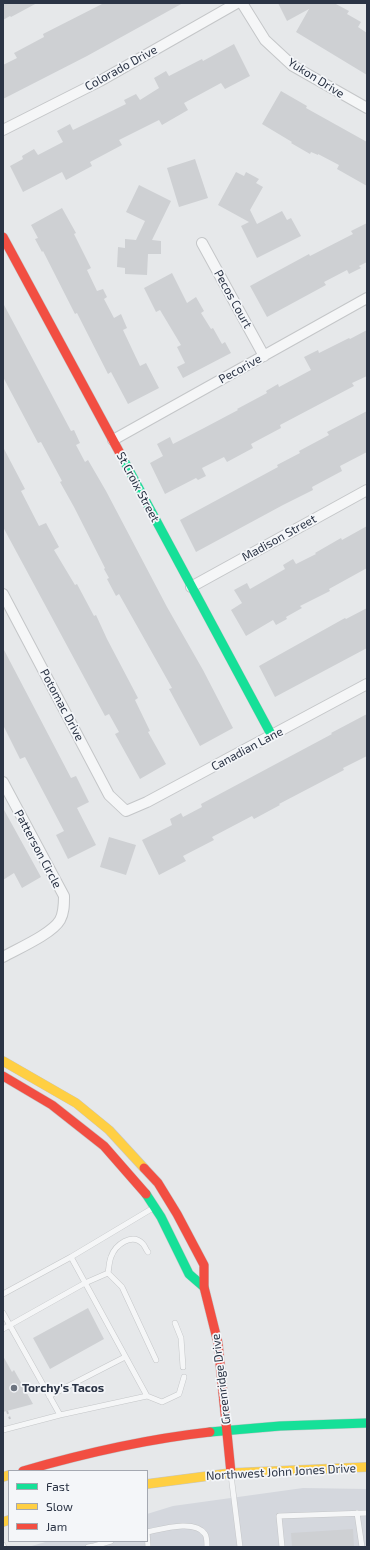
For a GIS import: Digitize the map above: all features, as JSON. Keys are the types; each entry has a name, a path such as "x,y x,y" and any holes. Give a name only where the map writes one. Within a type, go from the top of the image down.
{"street":[{"name":"Colorado Drive","path":"3,130 100,81 237,3"},
{"name":"Yukon Drive","path":"242,3 265,40 293,66 367,108"},
{"name":"St Croix Street","path":"3,237 272,736"},
{"name":"Pecos Court","path":"202,243 264,356"},
{"name":"Pecorive","path":"113,440 367,298"},
{"name":"Madison Street","path":"191,586 367,490"},
{"name":"Potomac Drive","path":"3,594 109,795 126,811"},
{"name":"Canadian Lane","path":"126,811 154,799 367,684"},
{"name":"Patterson Circle","path":"3,782 64,896 64,910 53,929 3,957"},
{"name":"Greenridge Drive","path":"3,1060 50,1086 92,1115 128,1150 158,1183 161,1203 161,1217 189,1274 204,1287"},
{"name":"Greenridge Drive","path":"3,1076 52,1105 104,1146 133,1177 161,1203 204,1265 204,1287 218,1343 231,1472"},
{"path":"26,1470 67,1458 150,1440 227,1429 309,1423 367,1423"},
{"name":"Northwest John Jones Drive","path":"148,1484 231,1472 367,1467"}],"lane":[{"path":"3,1294 71,1257 161,1203"},
{"path":"108,1273 111,1257 115,1249 124,1241 134,1239 142,1243 148,1252"},
{"path":"71,1257 146,1396"},
{"path":"3,1329 85,1283 108,1273"},
{"path":"108,1273 122,1287 156,1360"},
{"path":"3,1313 60,1415"},
{"path":"174,1322 181,1338 183,1367"},
{"path":"49,1396 125,1357"},
{"path":"3,1429 146,1396 162,1402 179,1394 184,1377"},
{"path":"231,1472 240,1547"},
{"path":"282,1547 279,1516 367,1512"},
{"path":"357,1513 362,1547"},
{"path":"148,1531 190,1525 198,1528 206,1535 207,1547"},
{"path":"88,1547 108,1542"}],"path":[{"path":"8,1411 10,1419"}],"shaded area":[{"path":"303,1488 367,1489 367,1547 28,1547 46,1542 148,1542 148,1514 173,1506"}],"building":[{"path":"3,3 37,3 3,20"},
{"path":"104,3 183,3 87,56 3,99 3,65 17,58 14,53 44,37 43,34"},
{"path":"278,3 334,3 349,11 347,14 361,22 358,27 367,33 367,75 296,32 309,9 287,21"},
{"path":"234,44 250,76 225,89 221,83 184,103 188,110 162,125 159,120 119,140 122,145 90,162 92,166 66,180 62,172 23,192 10,166 23,159 22,156 34,149 38,155 63,142 57,131 70,124 73,130 126,104 124,100 136,94 140,100 159,88 154,78 166,71 169,76 202,59 203,61"},
{"path":"281,91 307,106 306,108 367,142 367,186 337,169 339,165 318,154 311,152 310,154 262,124"},
{"path":"195,159 208,198 179,207 167,168"},
{"path":"236,172 244,176 246,172 259,179 256,183 263,187 250,210 257,224 282,211 287,220 291,218 301,236 257,258 241,226 249,222 218,205"},
{"path":"139,185 171,201 152,240 161,241 161,254 148,254 147,275 125,274 125,268 117,267 118,247 125,248 125,239 136,240 145,221 126,212"},
{"path":"62,208 76,233 74,234 91,268 87,270 97,291 103,289 107,297 104,299 114,318 121,314 127,328 123,330 140,366 146,363 159,388 128,404 111,372 108,374 77,313 75,314 43,251 42,252 35,239 38,238 31,225"},
{"path":"367,223 367,262 359,266 361,268 349,274 347,270 324,282 326,285 267,317 250,286 309,254 310,256 353,234 351,231"},
{"path":"172,273 187,303 196,297 204,311 201,313 211,329 213,328 222,344 225,342 231,353 183,378 177,367 185,363 177,347 181,345 160,310 156,312 144,288"},
{"path":"3,303 71,431 74,430 80,443 76,445 85,462 88,460 106,491 233,728 200,746 169,689 172,688 119,594 116,596 107,579 109,578 104,569 105,568 60,482 62,481 41,442 38,443 3,377"},
{"path":"367,330 367,376 352,383 354,386 280,425 281,428 251,444 253,448 227,462 224,457 202,468 206,476 198,480 196,478 165,494 150,463 163,456 157,444 170,437 173,444 238,410 237,409 267,393 266,391 278,384 279,387 311,370 304,357 318,350 319,353"},
{"path":"367,411 367,452 340,466 342,471 312,487 313,490 196,552 180,520 278,467 277,465 300,453 299,451 329,435 327,432"},
{"path":"3,447 25,489 21,491 39,526 46,523 59,547 54,550 75,585 77,584 94,616 96,615 138,698 135,700 150,731 148,732 166,764 140,779 115,734 119,732 109,714 105,716 3,527"},
{"path":"367,526 367,568 329,589 330,591 300,606 302,608 286,617 287,619 276,625 273,620 246,636 231,610 242,603 234,590 247,583 250,589 285,569 283,565 293,559 296,564 316,554 315,553 341,538 342,540"},
{"path":"367,608 367,648 275,697 259,666 345,618 346,619"},
{"path":"3,648 71,778 76,776 89,802 77,808 96,845 68,859 56,835 64,831 25,757 20,759 3,725"},
{"path":"367,714 367,756 343,768 344,770 279,804 280,805 254,819 252,816 212,837 214,840 183,856 186,861 159,875 142,840 172,825 170,819 181,813 183,817 202,807 201,804"},
{"path":"3,808 41,877 22,888 14,873 3,880"},
{"path":"109,837 136,845 126,875 100,867"},
{"path":"88,1308 104,1339 50,1369 33,1338"},
{"name":"Torchy's Tacos","path":"3,1356 12,1372 14,1370 33,1404 3,1412"},
{"path":"353,1529 354,1547 292,1547 291,1533"}],"traffic: fast":[{"path":"122,457 272,736"},
{"path":"146,1194 161,1217 189,1274 204,1287"},
{"path":"210,1432 280,1426 367,1423"}],"traffic: slow":[{"path":"3,1061 76,1103 109,1130 144,1168"},
{"path":"148,1484 231,1473 367,1467"},
{"path":"3,1477 8,1475"},
{"path":"3,1522 8,1520"}],"traffic: jam":[{"path":"3,237 122,457"},
{"path":"3,1076 52,1105 104,1146 146,1194"},
{"path":"144,1168 158,1183 177,1214 204,1265 204,1287 218,1343 231,1473"},
{"path":"27,1470 116,1447 210,1432"}],"place":[{"name":"Torchy's Tacos","path":"14,1388"}]}
